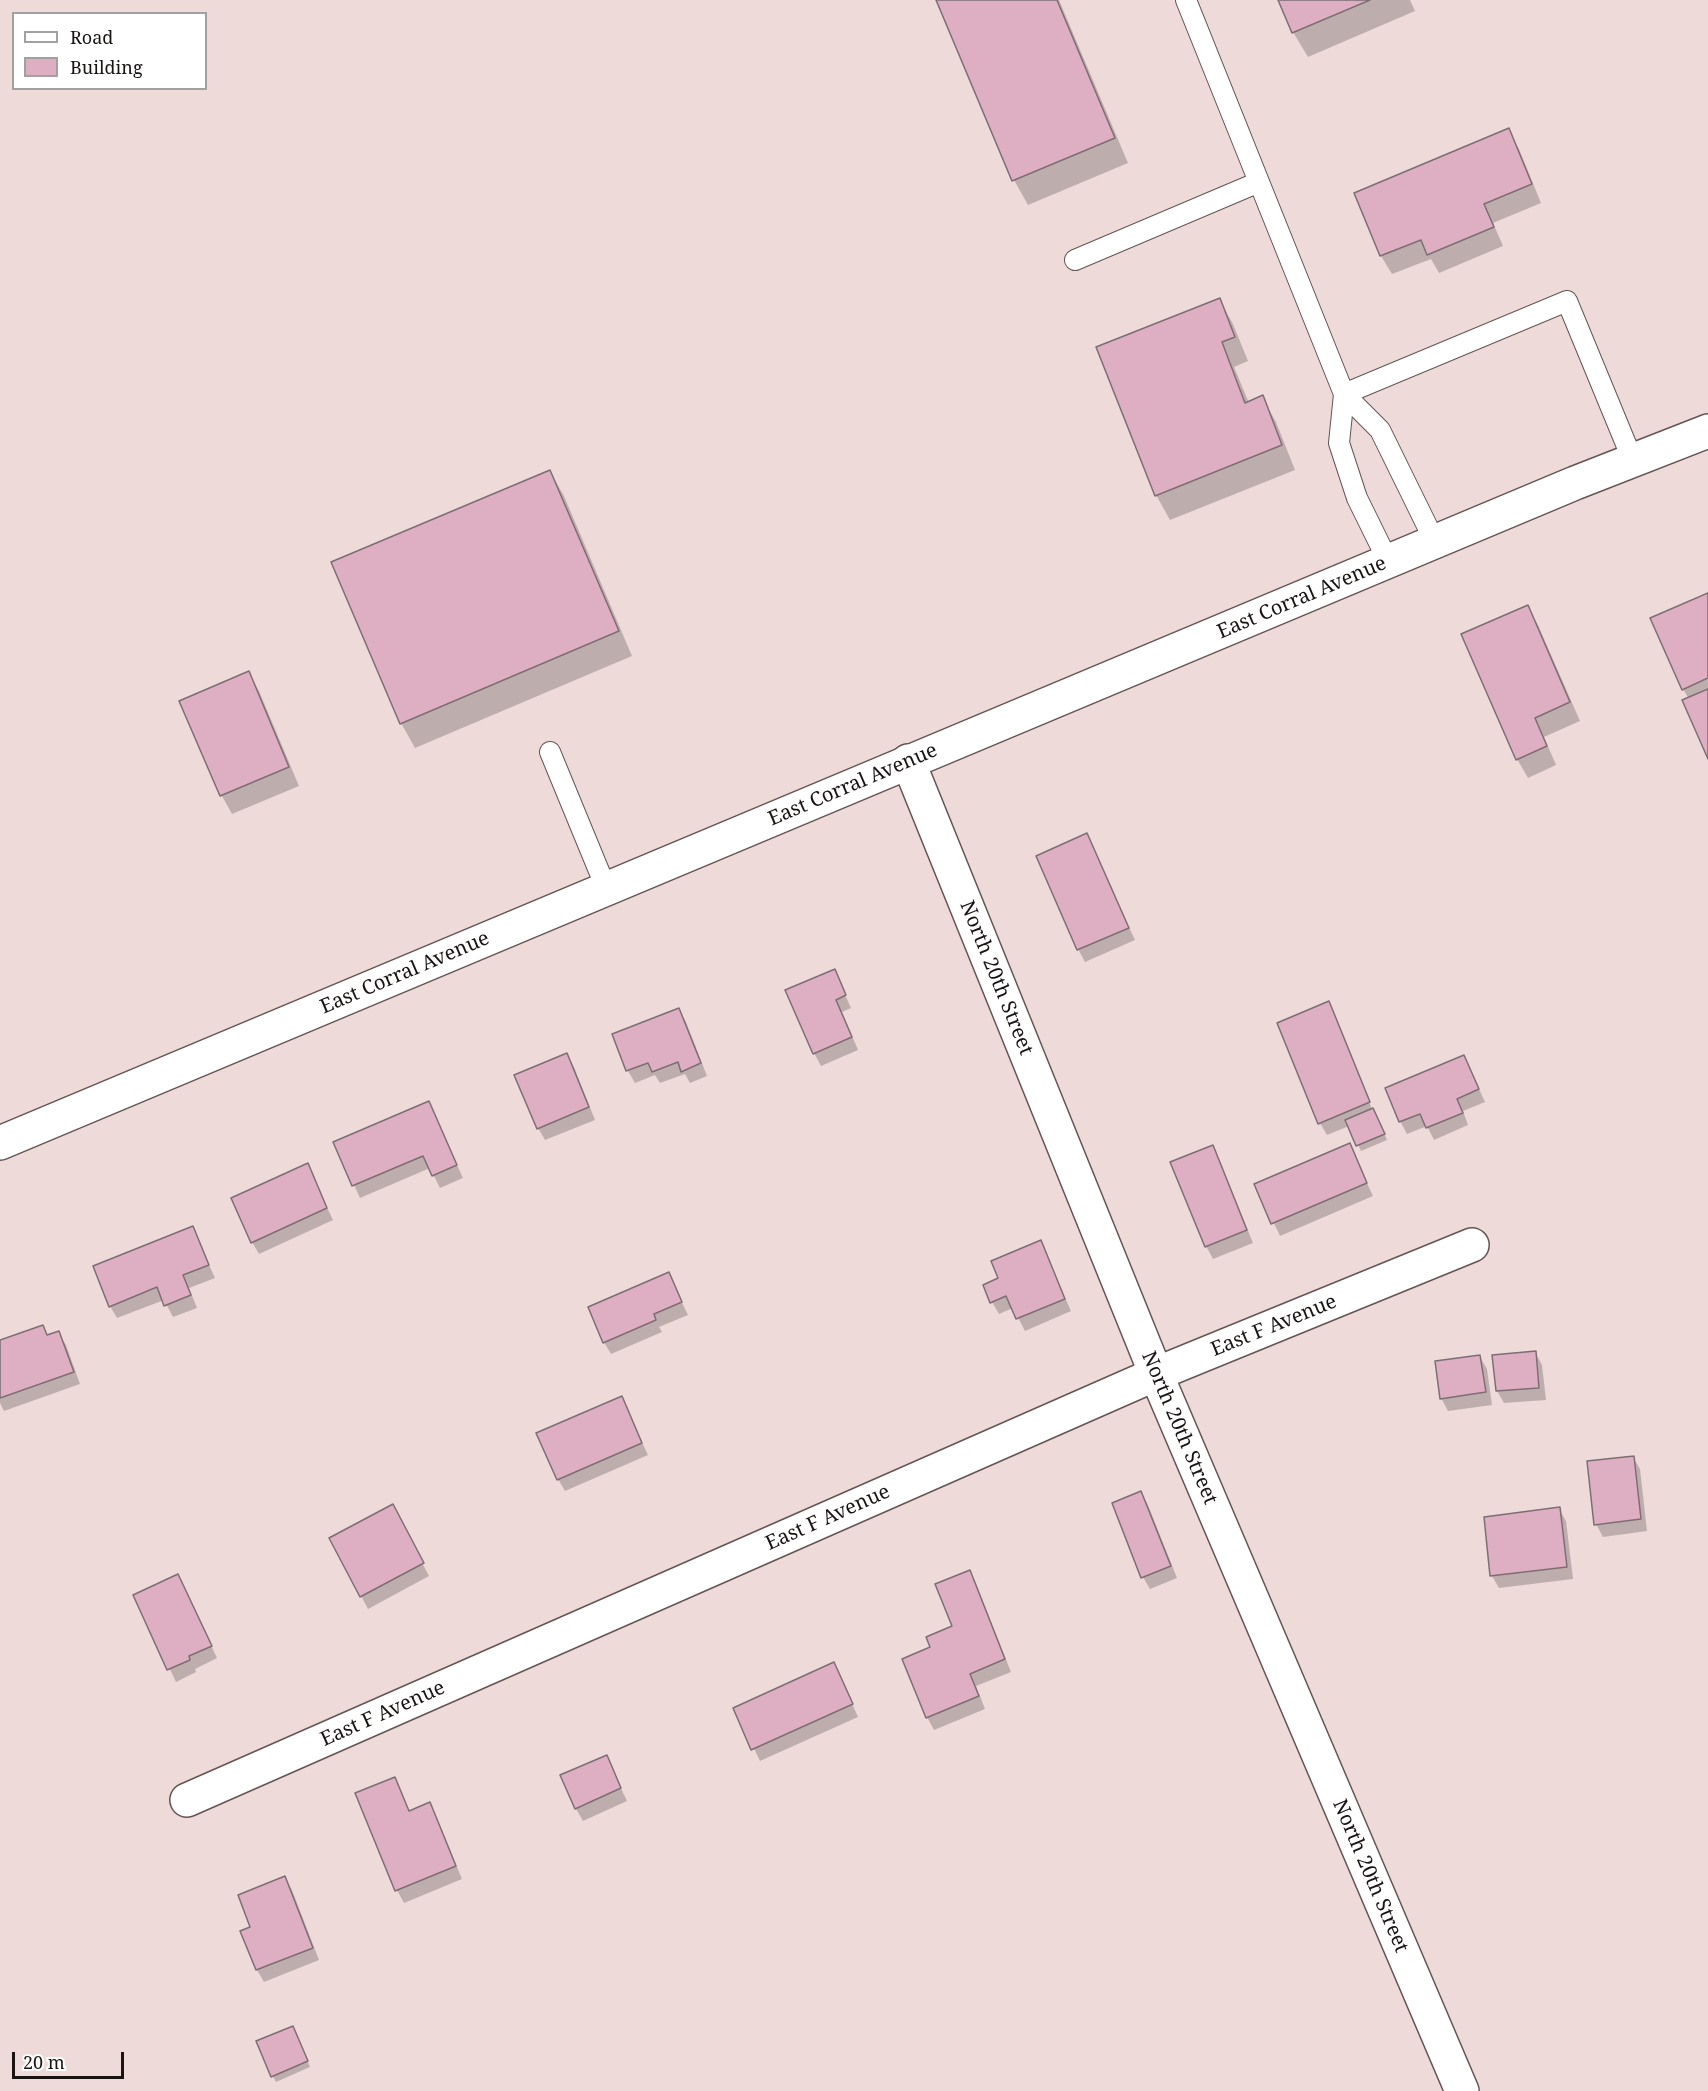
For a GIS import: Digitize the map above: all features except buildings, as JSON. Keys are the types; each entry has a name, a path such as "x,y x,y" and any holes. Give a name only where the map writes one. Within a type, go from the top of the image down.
{"street":[{"name":"East Corral Avenue","path":"0,1143 908,761 1388,561 1708,431"},
{"name":"North 20th Street","path":"908,761 1156,1374 1462,2091"},
{"name":"East F Avenue","path":"187,1800 1156,1374 1472,1245"}],"lane":[{"path":"1186,0 1344,394 1380,430 1435,542"},
{"path":"1075,260 1259,182"},
{"path":"1344,394 1567,301 1633,460"},
{"path":"1344,394 1339,443 1357,498 1388,561"},
{"path":"550,752 606,888"}]}
